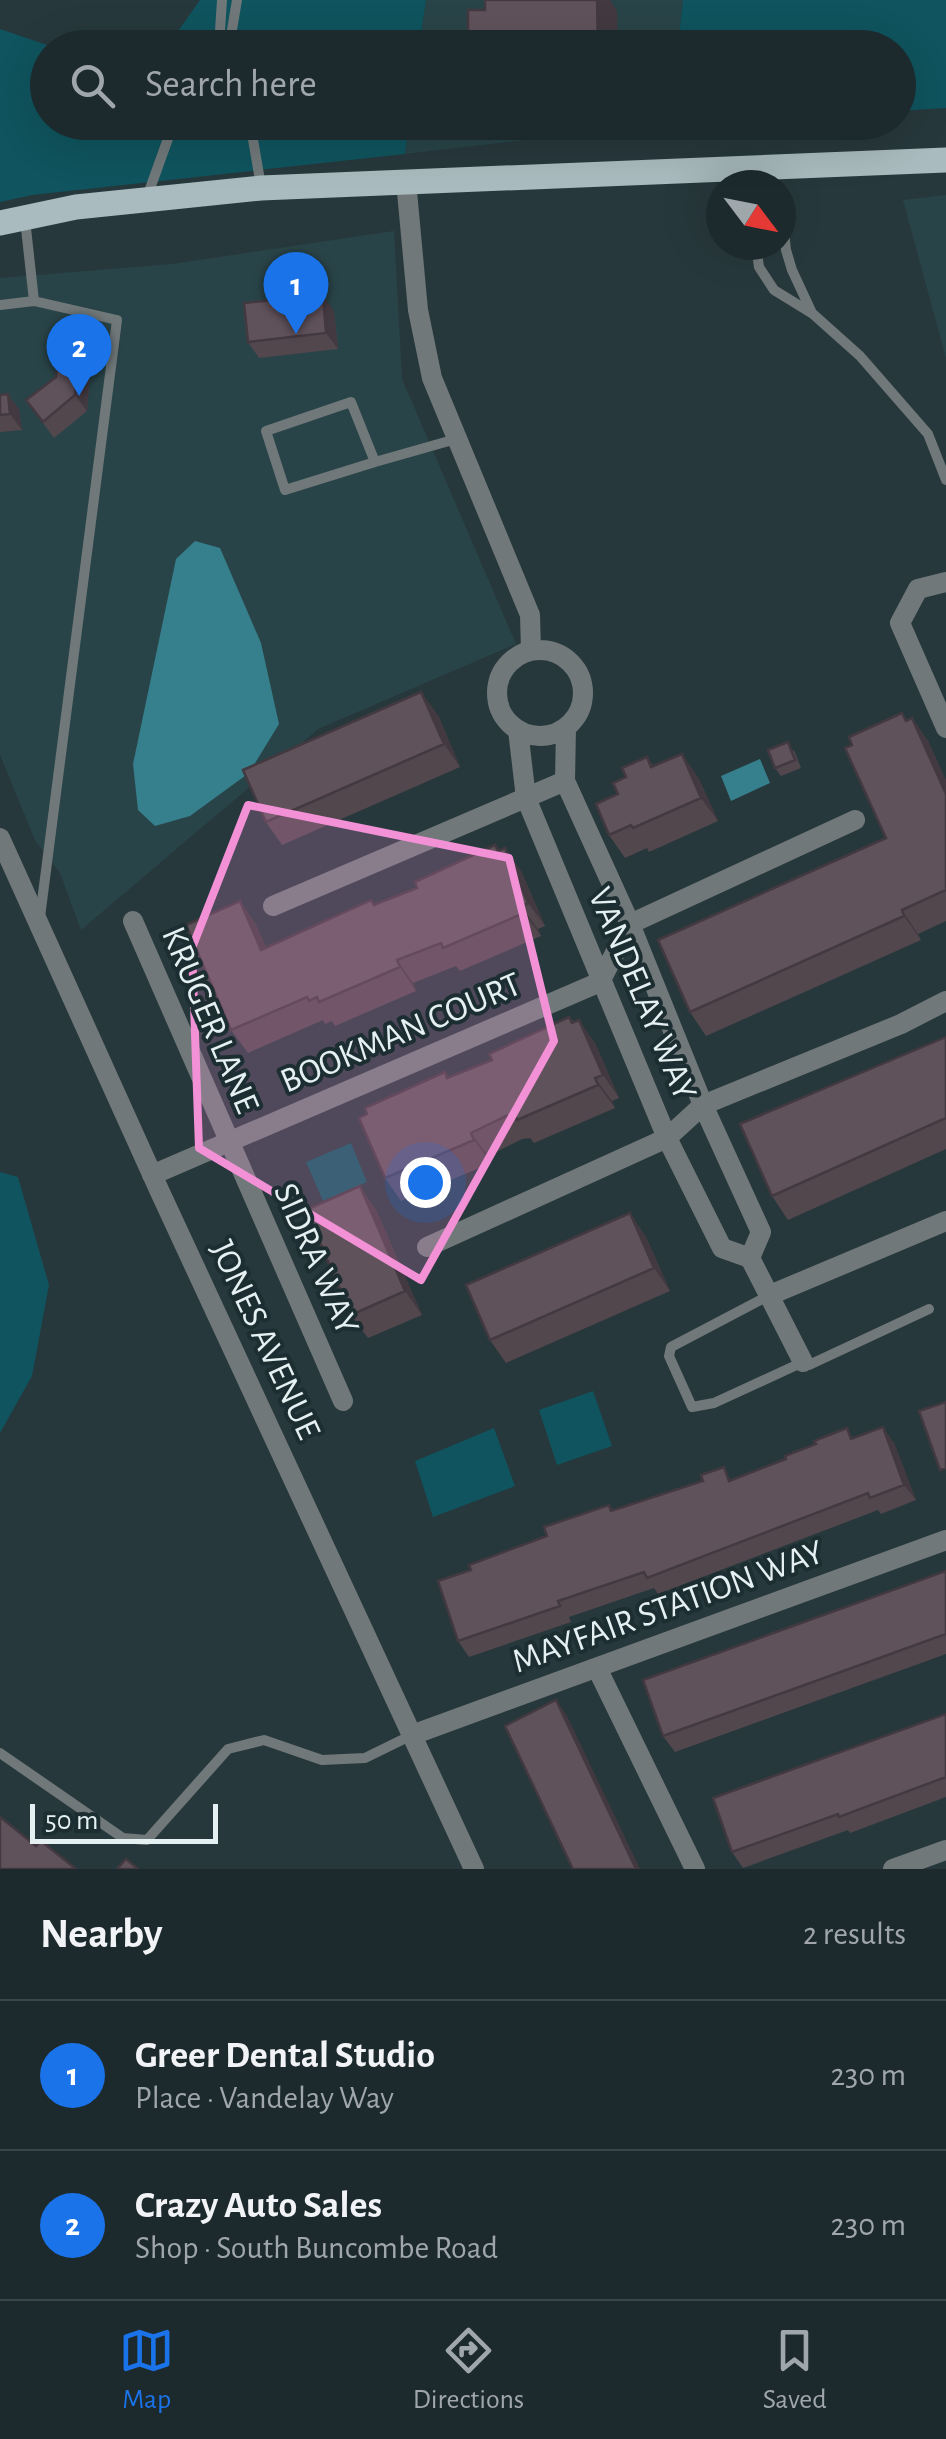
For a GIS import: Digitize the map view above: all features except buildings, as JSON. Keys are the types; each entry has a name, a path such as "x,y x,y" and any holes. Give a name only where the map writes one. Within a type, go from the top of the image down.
{"main road":[{"path":"796,176 946,160"},
{"path":"13,220 146,198 261,188 406,181 706,179"}],"street":[{"path":"406,181 418,310 432,378 530,616 530,651"},
{"path":"946,582 918,589 900,623 946,728"},
{"path":"530,651 559,654 579,675 582,704 566,728 542,736 518,730 500,708 500,679 507,666 530,651"},
{"name":"VANDELAY WAY","path":"566,728 565,781 761,1232 750,1258"},
{"name":"VANDELAY WAY","path":"518,730 526,798 667,1138 722,1248 750,1258 803,1362"},
{"path":"273,906 565,781"},
{"path":"600,982 630,924 855,820"},
{"name":"JONES AVENUE","path":"0,838 474,1869"},
{"name":"KRUGER LANE","path":"133,921 228,1144"},
{"name":"BOOKMAN COURT","path":"152,1175 600,982"},
{"path":"427,1247 667,1138 703,1105 946,1002"},
{"name":"SIDRA WAY","path":"228,1144 343,1401"},
{"path":"770,1295 946,1221"},
{"name":"MAYFAIR STATION WAY","path":"412,1734 946,1540"},
{"path":"597,1668 696,1869"},
{"path":"893,1869 946,1850"}],"lane":[{"path":"222,0 225,30"},
{"path":"226,30 238,0"},
{"path":"146,198 167,140"},
{"path":"253,140 261,188"},
{"path":"13,220 34,301"},
{"path":"758,260 774,290 813,314 860,356 928,434 946,480"},
{"path":"789,260 813,314"},
{"path":"0,305 34,301 117,320 39,923"},
{"path":"374,462 351,402 266,432 284,490 457,439"},
{"path":"770,1295 671,1348 668,1356 692,1408 714,1404 803,1362 809,1365 928,1309"},
{"path":"0,1753 123,1838 146,1840 228,1748 264,1740 322,1760 365,1758 412,1734"}],"highlighted area":[{"path":"248,805 509,858 554,1041 421,1280 199,1148 192,948"}],"shaded area":[{"path":"200,0 426,0 422,30 179,30"},
{"path":"426,0 683,0 680,30 422,30"},
{"path":"683,0 946,0 946,108 916,110 916,30 680,30"},
{"path":"0,29 30,39 30,140 407,140 405,154 32,195 0,202"},
{"path":"407,140 525,140 405,154"},
{"path":"946,195 946,358 903,200"},
{"path":"394,231 402,379 516,644 318,729 81,930 60,873 35,840 0,755 0,278 172,264"},
{"path":"195,541 220,548 261,643 279,724 249,773 190,816 155,826 138,810 133,764 176,559"},
{"path":"760,759 770,783 731,801 721,776"},
{"path":"351,1143 367,1182 323,1201 306,1162"},
{"path":"0,1172 18,1177 49,1285 32,1376 0,1433"},
{"path":"593,1391 612,1446 557,1465 539,1410"},
{"path":"494,1428 515,1486 433,1517 415,1461"}],"place":[{"name":"Greer Dental Studio","path":"296,334"},
{"name":"Crazy Auto Sales","path":"79,396"}]}
